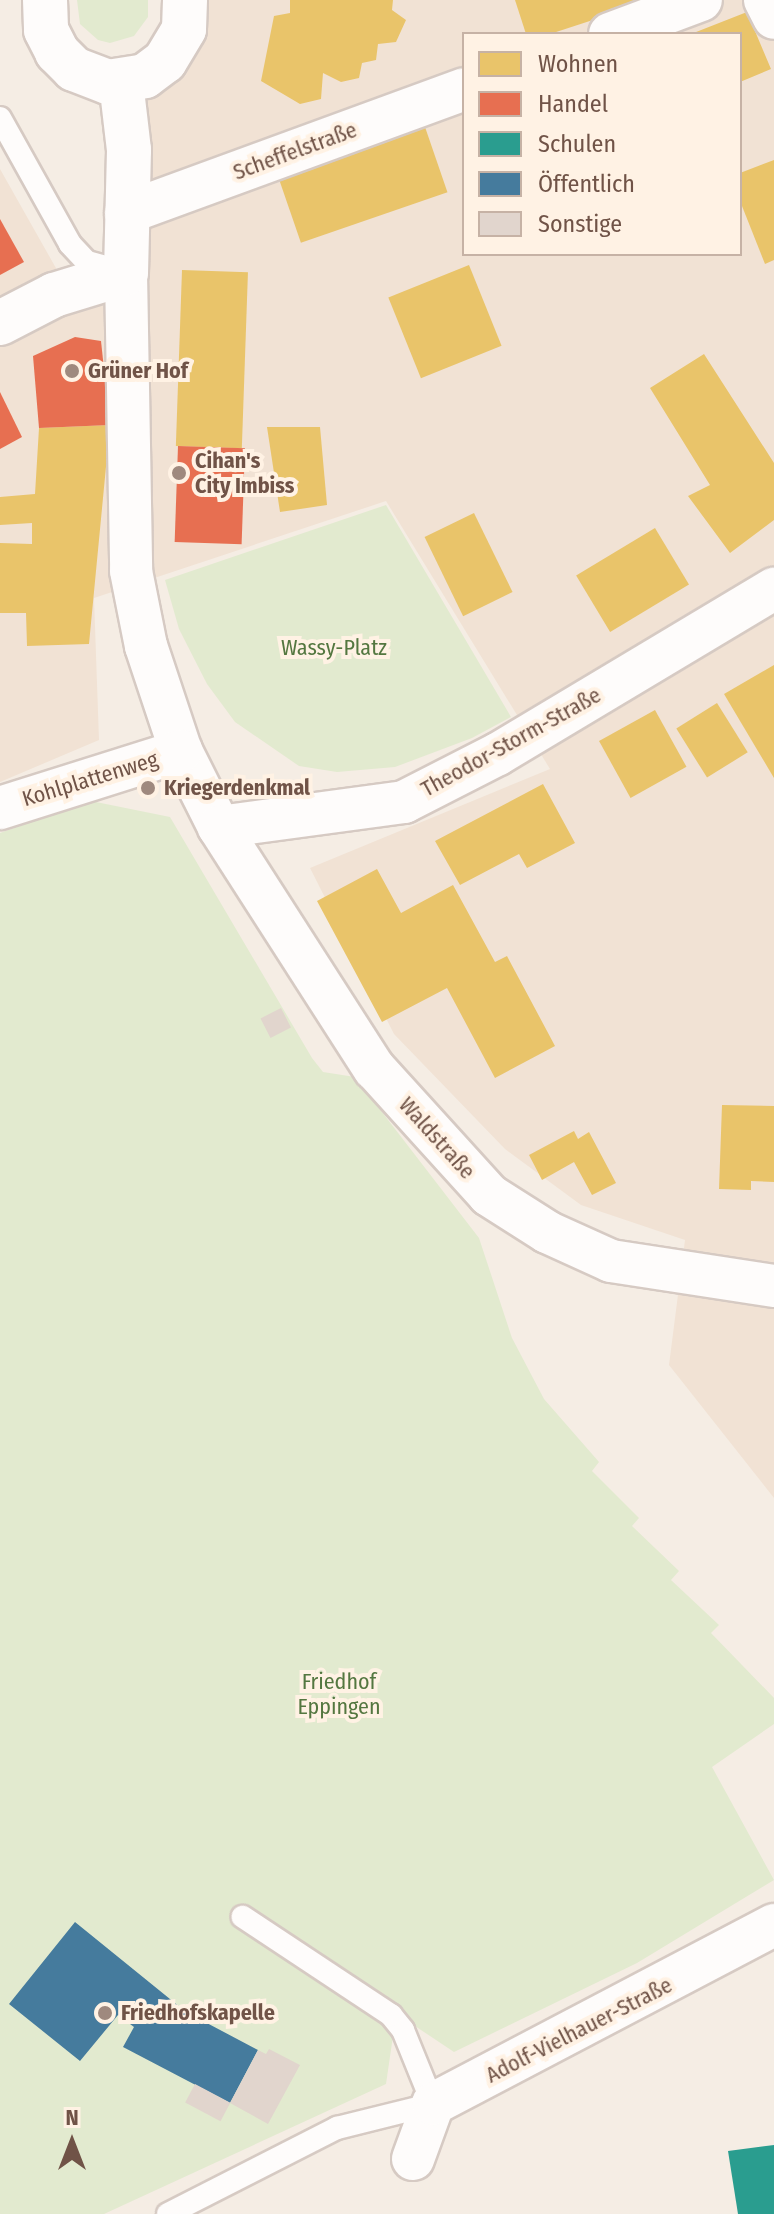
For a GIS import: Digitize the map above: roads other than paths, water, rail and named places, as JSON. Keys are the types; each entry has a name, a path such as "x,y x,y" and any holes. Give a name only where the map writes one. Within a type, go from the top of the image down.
{"street":[{"path":"41,2 46,30 65,62 96,80 121,82 145,76 173,52 184,29 185,0"},
{"path":"615,32 701,0"},
{"path":"765,0 774,18"},
{"path":"121,82 129,150 126,273 131,571 146,646 181,751 219,827"},
{"name":"Scheffelstraße","path":"126,213 462,90"},
{"path":"0,323 54,295 126,273"},
{"name":"Theodor-Storm-Straße","path":"219,827 404,802 498,754 774,589"},
{"name":"Kohlplattenweg","path":"0,808 181,751"},
{"name":"Waldstraße","path":"219,827 374,1068 489,1195 547,1232 611,1261 774,1286"},
{"name":"Adolf-Vielhauer-Straße","path":"433,2104 774,1925"},
{"path":"413,2159 433,2104"}],"lane":[{"path":"0,118 70,244 87,262 126,273"},
{"path":"168,2214 296,2146 337,2128 433,2104 403,2030 391,2015 243,1917"}],"place":[{"name":"Grüner Hof","path":"72,371"},
{"name":"Cihan's City Imbiss","path":"179,473"},
{"name":"Kriegerdenkmal","path":"148,788"},
{"name":"Friedhofskapelle","path":"105,2013"}],"park label":[{"name":"Wassy-Platz","path":"334,648"},
{"name":"Friedhof Eppingen","path":"339,1694"}]}
